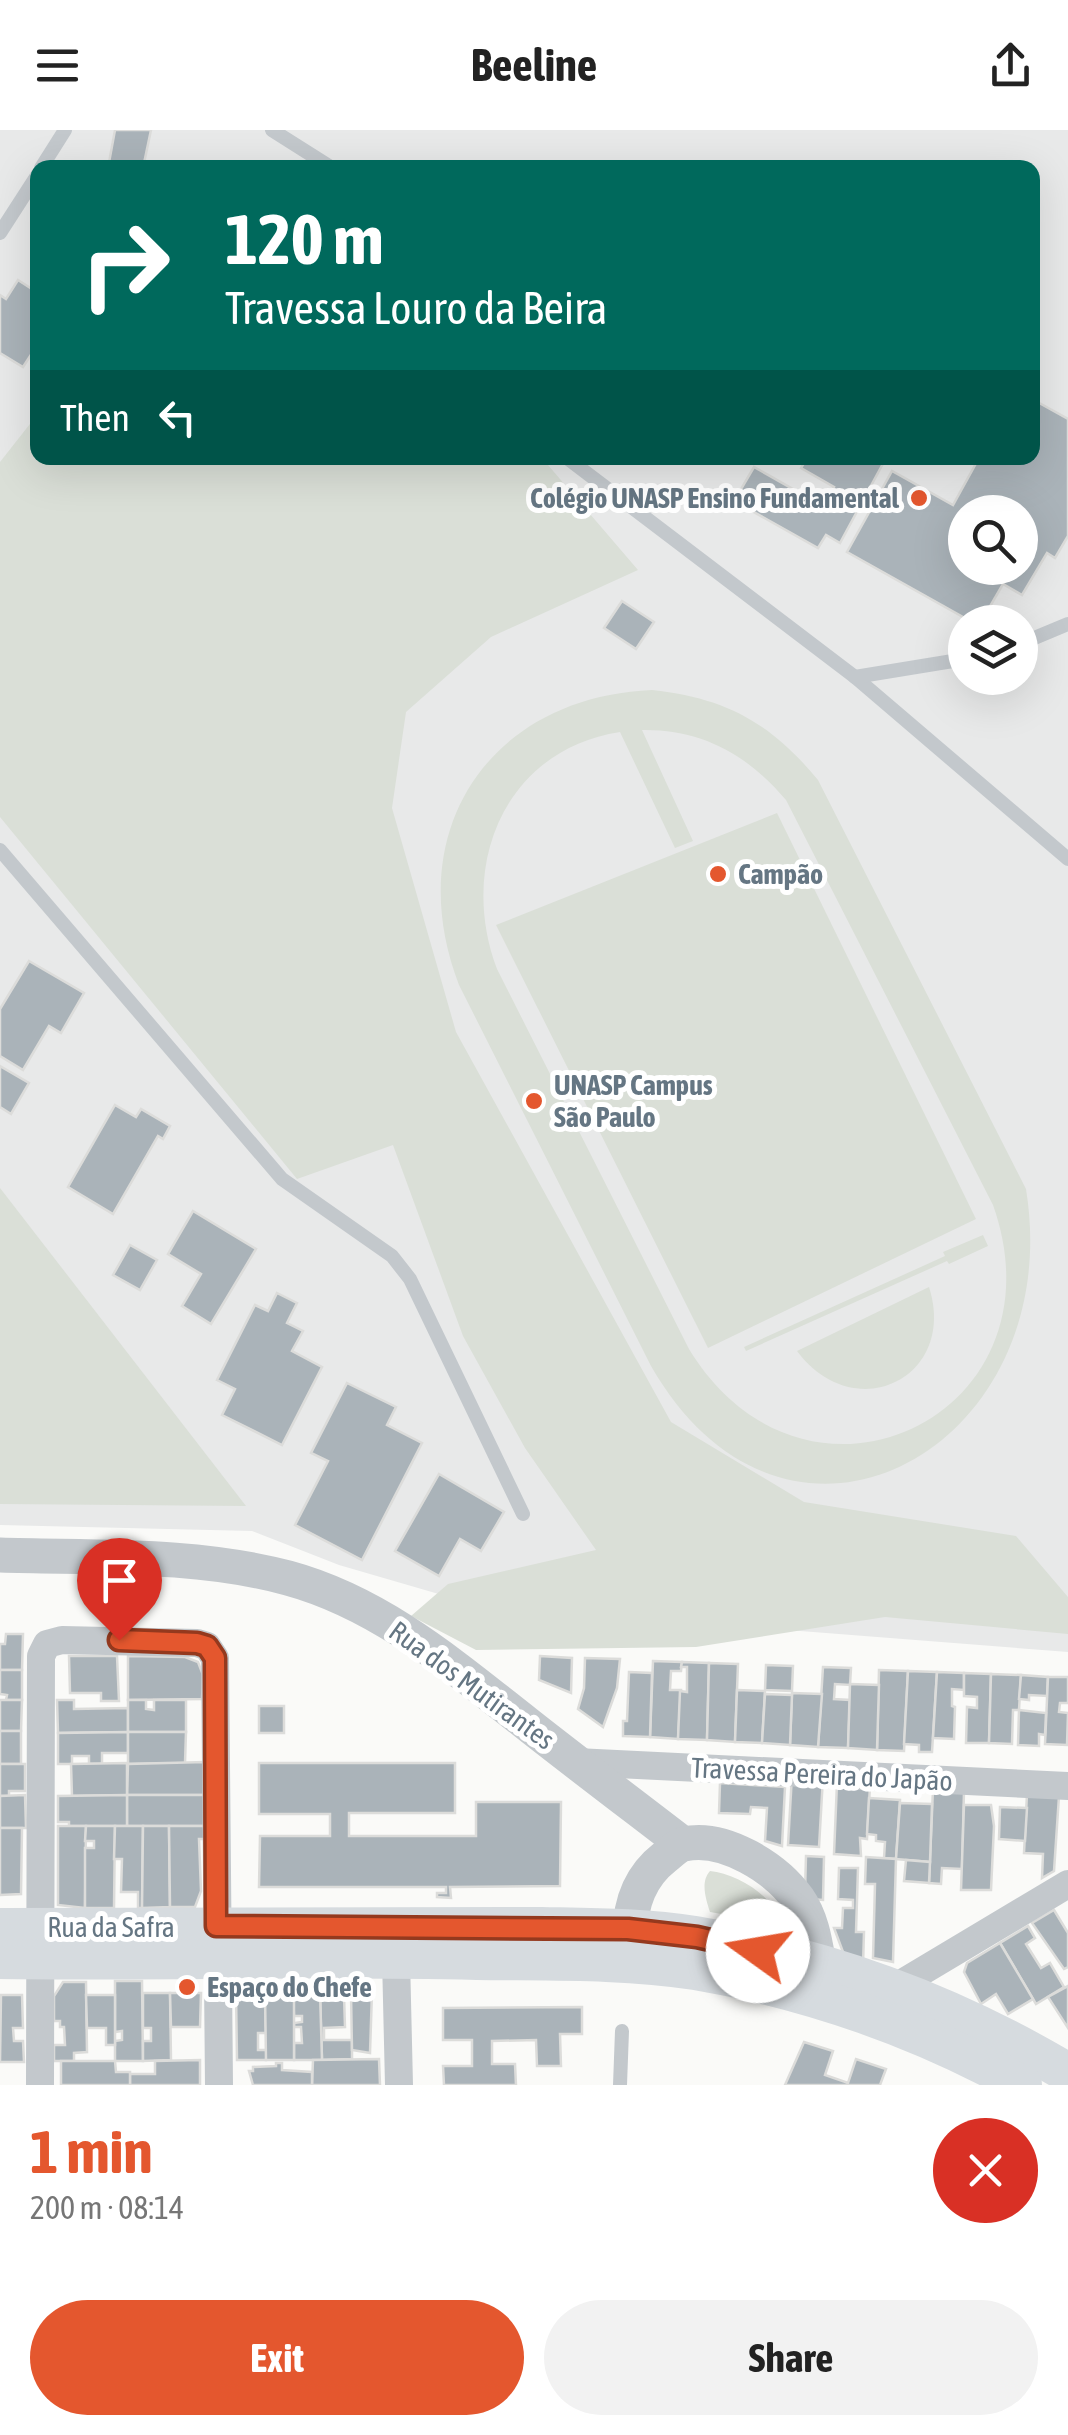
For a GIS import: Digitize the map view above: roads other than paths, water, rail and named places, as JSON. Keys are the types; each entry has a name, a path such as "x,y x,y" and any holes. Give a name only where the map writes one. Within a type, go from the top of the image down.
{"main road":[{"name":"Rua da Safra","path":"0,1928 41,1944"},
{"name":"Rua da Safra","path":"217,1942 396,1958 630,1946 697,1937 819,1965"},
{"name":"Rua da Safra","path":"0,1959 41,1944 630,1946"},
{"path":"630,1946 814,1998 960,2050 1022,2085"},
{"path":"819,1965 894,1988 1004,2035 1068,2073"}],"street":[{"name":"Rua dos Mutirantes","path":"0,1555 226,1566 288,1578 342,1597 418,1638 683,1844"},
{"path":"40,2085 41,1656 47,1644 62,1640 197,1643 212,1651 215,1658 220,2085"},
{"name":"Travessa Pereira do Japão","path":"576,1762 1068,1786"},
{"path":"630,1946 633,1902 644,1879 683,1844 717,1846 749,1856 778,1875 800,1901 814,1932 819,1965"},
{"path":"894,1988 1068,1884"},
{"path":"396,1958 399,2085"}],"lane":[{"path":"47,160 65,130"},
{"path":"272,130 319,160"},
{"path":"0,233 30,186"},
{"path":"576,465 855,677 1068,860"},
{"path":"1038,636 1068,624"},
{"path":"855,677 948,662"},
{"path":"0,850 282,1179 392,1256 410,1279 523,1514"},
{"path":"620,2085 622,2030"}],"place":[{"name":"Colégio UNASP Ensino Fundamental","path":"919,498"},
{"name":"Campão","path":"718,874"},
{"name":"UNASP Campus São Paulo","path":"534,1101"},
{"name":"Espaço do Chefe","path":"187,1987"}]}
